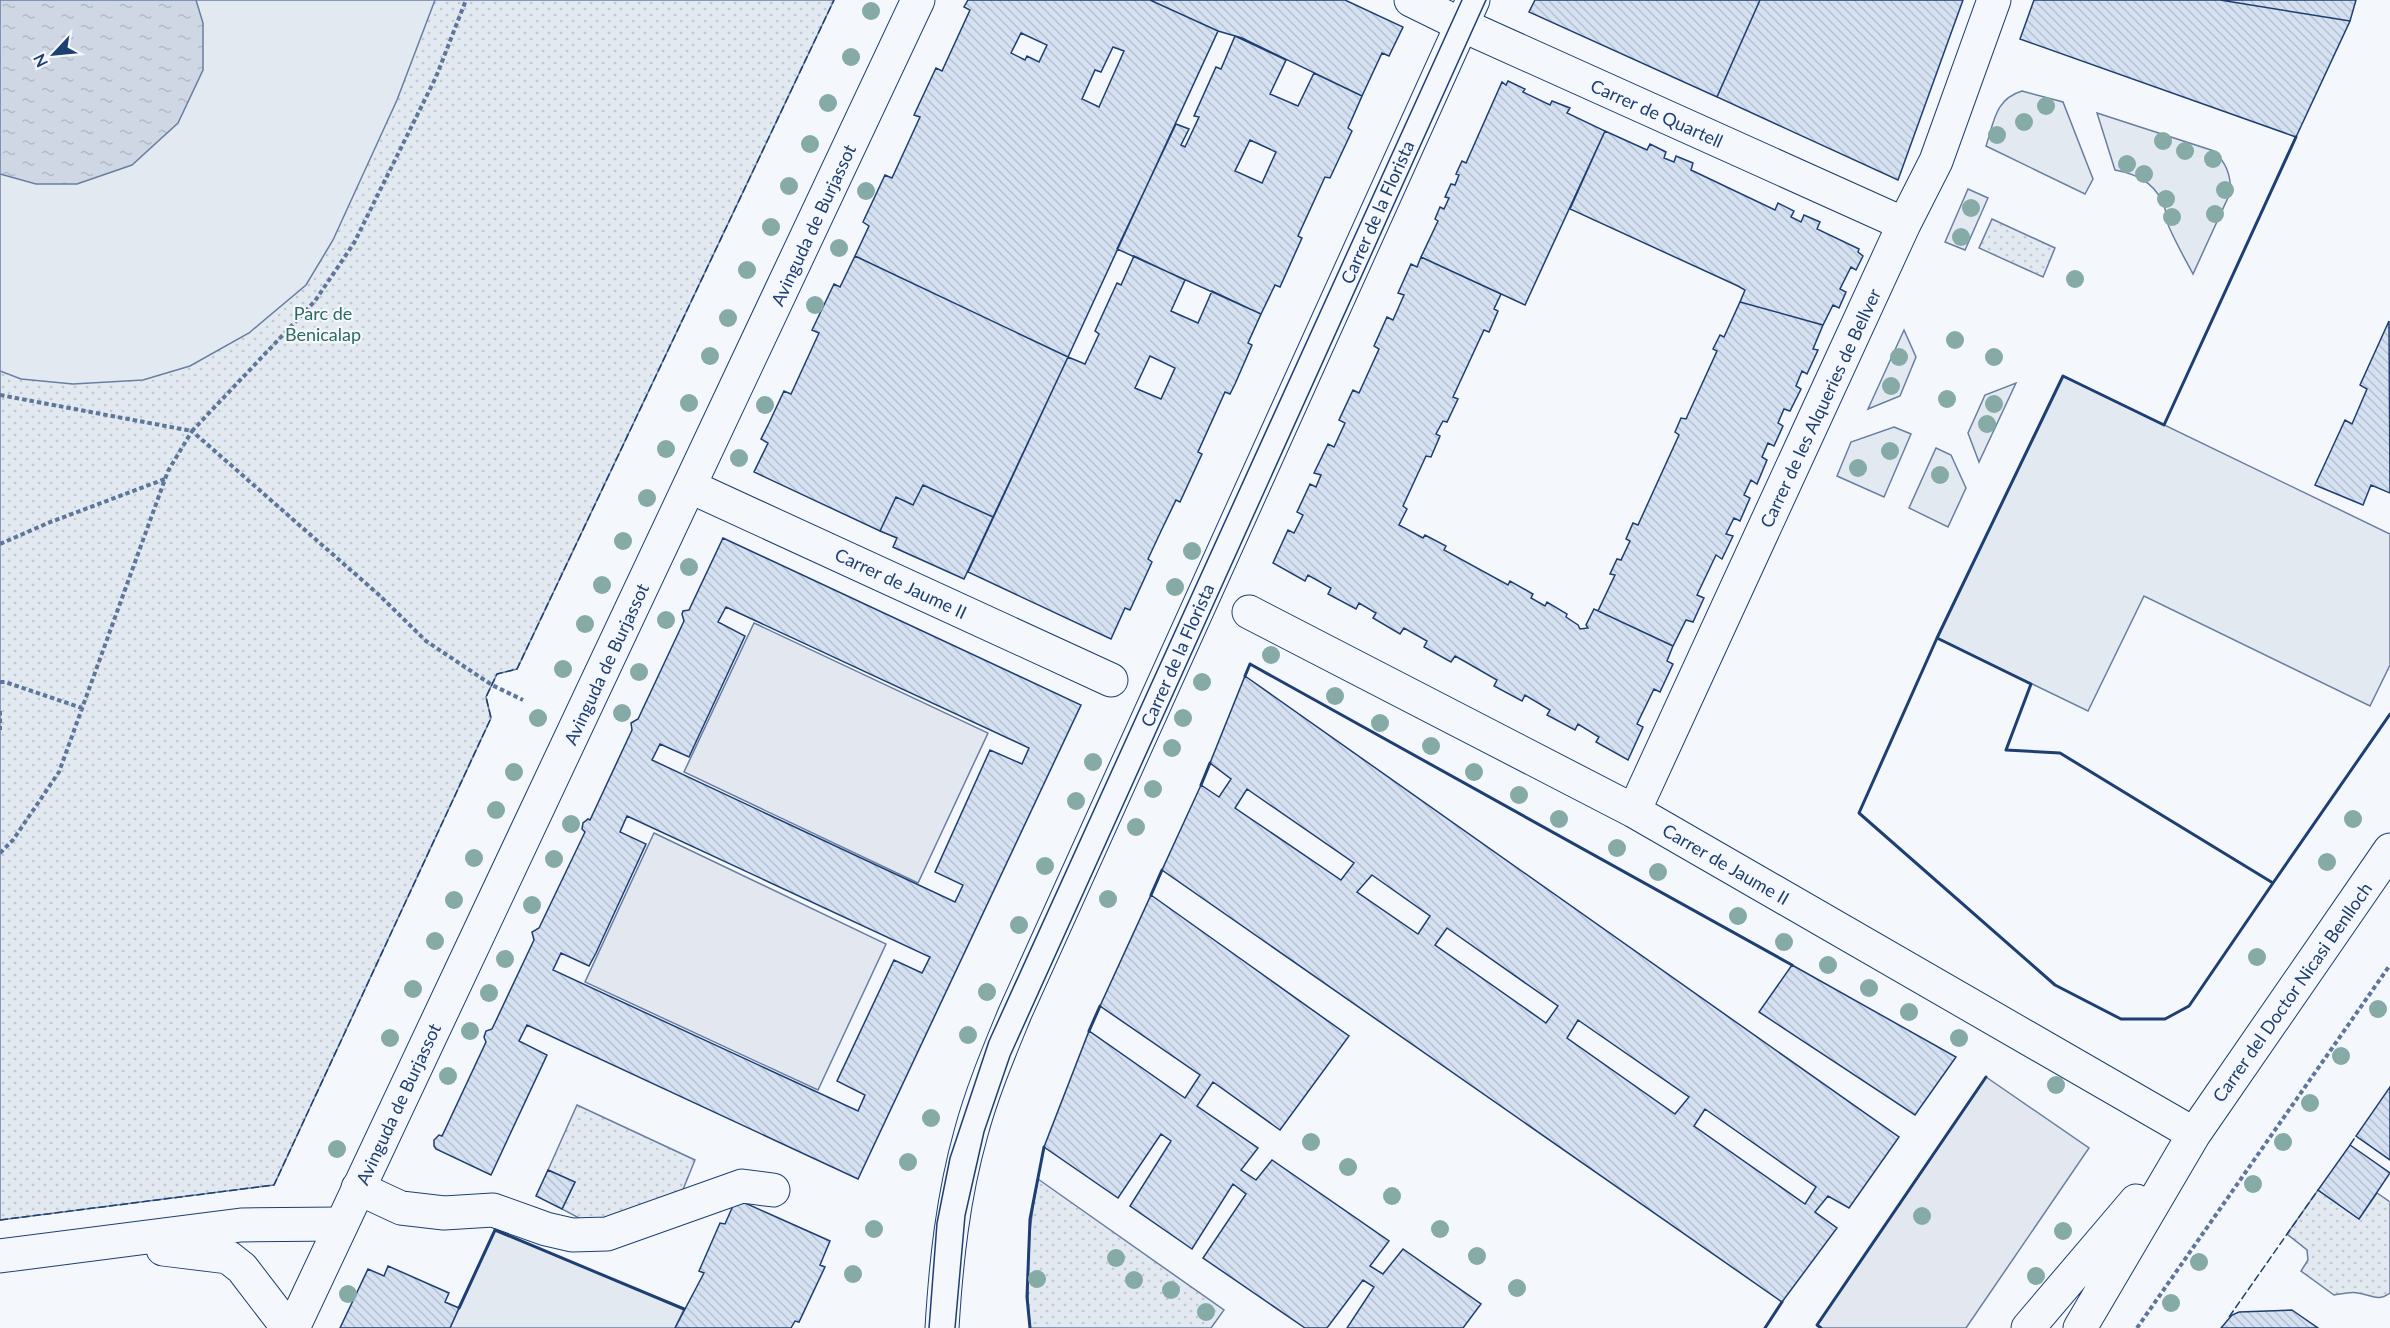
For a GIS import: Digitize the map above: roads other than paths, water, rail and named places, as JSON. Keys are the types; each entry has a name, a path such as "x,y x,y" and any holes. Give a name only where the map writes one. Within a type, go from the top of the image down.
{"street":[{"name":"Avinguda de Burjassot","path":"292,1328 918,0"},
{"name":"Carrer de Quartell","path":"1411,0 1468,13 1904,224"},
{"name":"Carrer de les Alqueries de Bellver","path":"1634,811 1904,224 1936,161 1994,0"},
{"name":"Carrer de la Florista","path":"942,1328 949,1236 957,1189 986,1085 1015,1013 1468,13"},
{"name":"Carrer de Jaume II","path":"690,487 1111,680"},
{"name":"Carrer de Jaume II","path":"1249,612 1634,811 2194,1134"},
{"name":"Carrer del Doctor Nicasi Benlloch","path":"2080,1328 2194,1134 2390,850"},
{"name":"Carrer del Doctor Nicasi Benlloch","path":"2028,1328 2194,1134"},
{"path":"358,1188 400,1208 444,1213 493,1210 546,1229 572,1235 607,1234 742,1186 773,1190"},
{"path":"0,1256 108,1244 241,1225 341,1224"},
{"path":"108,1244 194,1251 228,1257 242,1268 288,1328"}],"water":[{"path":"0,0 196,0 203,23 203,70 178,123 132,165 77,184 36,184 0,174"}],"tram line":[{"path":"929,1328 937,1223 950,1158 989,1041 1462,0"},
{"path":"955,1328 965,1216 984,1132 1010,1056 1486,0"}],"park label":[{"name":"Parc de Benicalap","path":"323,323"}]}
